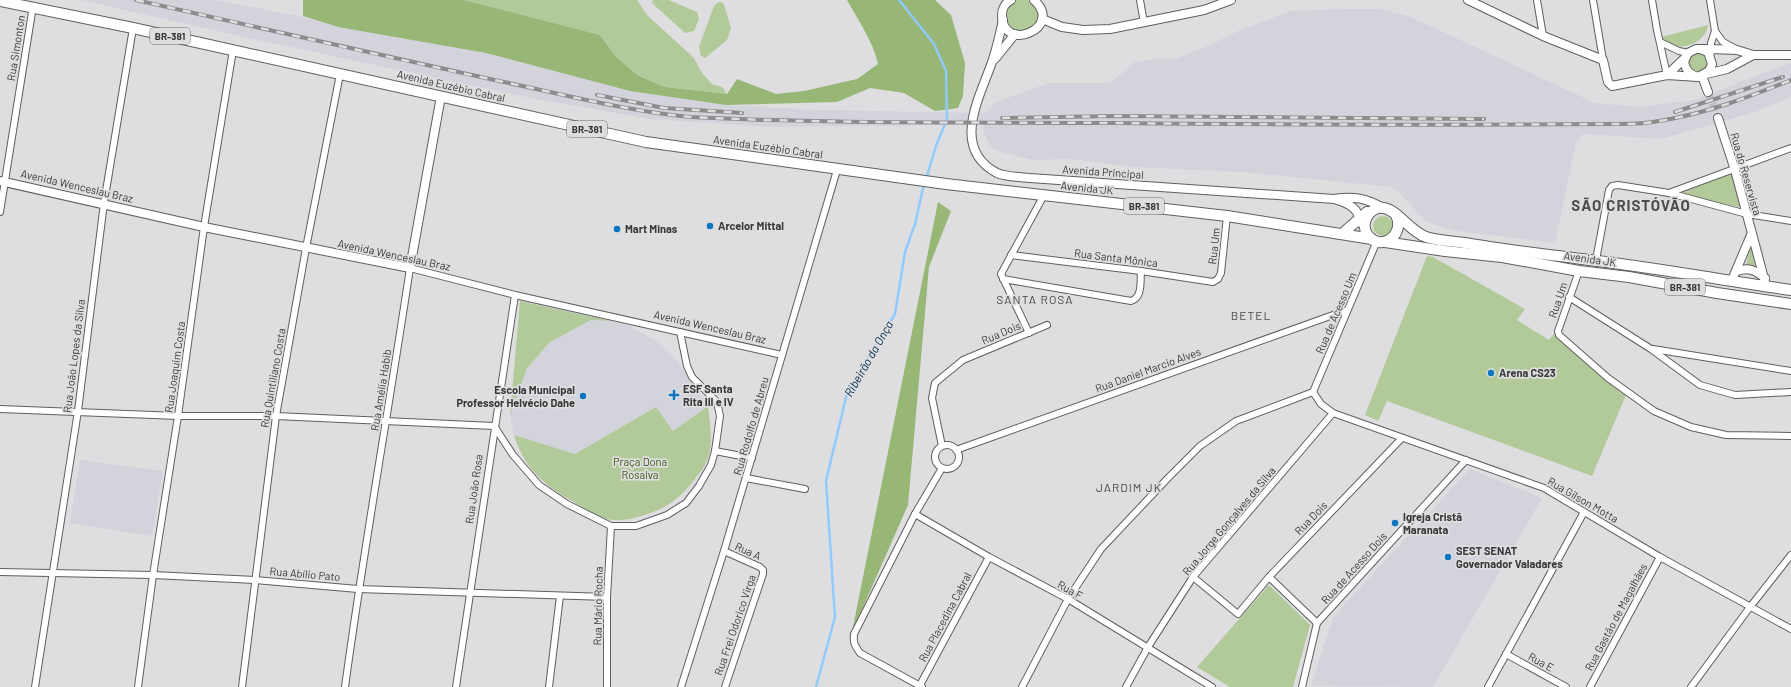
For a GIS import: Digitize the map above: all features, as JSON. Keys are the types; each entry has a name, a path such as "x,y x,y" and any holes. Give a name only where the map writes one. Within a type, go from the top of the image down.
{"main road":[{"name":"Avenida Euzébio Cabral","path":"0,1 33,6 646,142 900,178"},
{"name":"Avenida JK","path":"900,178 1227,216 1445,251 1502,257 1579,271 1629,277 1791,304"},
{"name":"BR-381","path":"1378,209 1392,211 1396,215"},
{"path":"1342,234 1355,224 1365,213 1378,209"},
{"path":"1378,209 1366,218 1365,230 1378,241 1392,239 1397,233 1399,226 1396,215"},
{"name":"Avenida JK","path":"1396,215 1413,230 1426,237 1504,250 1734,276 1765,282 1791,290"},
{"path":"1732,295 1734,276"},
{"path":"1763,300 1765,282"}],"street":[{"path":"1002,20 1009,31 1015,34 1026,35 1032,33 1040,25 1042,19 1040,6 1034,0"},
{"path":"1140,0 1144,23"},
{"path":"1042,19 1062,26 1083,30 1110,29 1204,10 1231,0"},
{"path":"1468,0 1480,3 1543,36 1603,60"},
{"path":"1537,0 1543,36"},
{"path":"1593,0 1603,60 1610,85 1612,86 1668,75 1702,76 1727,69 1753,55"},
{"path":"1652,0 1668,75"},
{"path":"1702,76 1711,68 1712,60 1711,49 1714,34 1710,0"},
{"name":"Avenida Principal","path":"1007,1 1002,14 993,61 976,102 971,137 977,154 984,164 998,173 1030,178 1334,199 1344,197 1362,198 1373,202 1378,209"},
{"name":"Rua Simonton","path":"0,212 2,181 33,6"},
{"name":"Rua João Lopes da Silva","path":"35,687 51,573 78,411 104,203 133,28"},
{"name":"Avenida Principal","path":"993,61 1015,34"},
{"path":"1700,49 1714,34"},
{"path":"1714,34 1723,42 1737,50 1753,55 1791,55"},
{"path":"1660,42 1687,55"},
{"path":"1700,49 1708,52 1712,60"},
{"name":"Rua Joaquim Costa","path":"138,687 204,227 233,50"},
{"path":"1668,75 1692,50 1737,50"},
{"path":"1687,55 1685,67 1687,71 1691,74 1702,76"},
{"name":"Rua Quintiliano Costa","path":"242,687 276,416 306,248 340,74"},
{"path":"1702,76 1708,92"},
{"name":"Rua Amélia Habib","path":"345,687 358,589 387,421 410,268 441,96"},
{"name":"Rua do Reservista","path":"1718,118 1735,170 1751,235 1765,282"},
{"path":"1669,193 1735,170 1791,148"},
{"name":"Rua Rodolfo de Abreu","path":"681,687 724,551 837,170"},
{"name":"Avenida Wenceslau Braz","path":"2,181 204,227 410,268 515,295 782,355"},
{"path":"1596,260 1608,190 1612,186 1618,185 1669,193 1747,214 1791,221"},
{"path":"1029,333 1001,274 1044,195"},
{"name":"Avenida Principal","path":"1334,199 1353,207 1365,230"},
{"name":"Rua Um","path":"1218,279 1221,273 1227,216"},
{"path":"1734,276 1751,235"},
{"name":"Rua de Acesso Um","path":"1313,392 1378,241"},
{"name":"Rua Santa Mônica","path":"1011,255 1141,271 1213,282 1218,279"},
{"path":"1003,279 1131,301 1136,299 1139,295 1141,271"},
{"name":"Rua Um","path":"1579,271 1558,331 1559,335 1608,378 1654,411 1691,427 1726,435 1791,436"},
{"name":"Rua João Rosa","path":"456,687 494,426 515,295"},
{"path":"1569,297 1651,349 1700,385 1735,395 1791,392"},
{"name":"Rua Daniel Marcio Alves","path":"956,450 1347,310"},
{"name":"Rua Dois","path":"942,446 932,398 936,382 963,360 1047,325"},
{"path":"0,409 178,416 276,416 494,426 513,455 539,485 567,504 611,526 636,526 667,515 686,503 699,486 711,466 715,451 720,416 717,402 692,377 687,366 680,332"},
{"path":"1651,349 1791,371"},
{"path":"1022,687 1068,599 1101,549 1168,478 1200,446 1236,421 1313,392"},
{"name":"Rua Gilson Motta","path":"1313,392 1320,404 1333,413 1544,488 1660,557 1791,629"},
{"name":"Rua Jorge Gonçalves da Silva","path":"1126,687 1148,647 1194,577 1333,413"},
{"name":"Rua Dois","path":"1194,577 1238,614 1268,577 1401,438"},
{"path":"942,446 950,446 956,450 958,456 956,464 950,468 942,468 936,463 935,455 942,446"},
{"path":"715,451 752,458"},
{"name":"Rua de Acesso Dois","path":"1302,687 1317,623 1466,460"},
{"path":"920,687 860,653 855,647 854,634 915,514 942,468"},
{"path":"746,478 805,488"},
{"path":"1488,687 1584,512"},
{"name":"Rua F","path":"915,514 989,557 1068,599 1212,687"},
{"name":"Rua Mário Rocha","path":"607,687 607,597 611,526"},
{"name":"Rua A","path":"724,551 760,566 763,570"},
{"path":"1691,687 1750,607 1791,555"},
{"name":"Rua Placedina Cabral","path":"920,687 989,557"},
{"name":"Rua Gastão de Magalhães","path":"1590,687 1660,557"},
{"name":"Rua Frei Odorico Virga","path":"725,687 763,574 763,570"},
{"name":"Rua Abílio Pato","path":"0,572 153,575 255,580 358,589 469,594 607,597"},
{"path":"1268,577 1317,623"},
{"path":"549,687 560,596"},
{"name":"Rua E","path":"1506,654 1566,687"}],"shaded area":[{"path":"81,0 216,0 294,15 338,27 486,53 630,91 726,105 820,110 986,113 996,102 1049,83 1110,83 1135,62 1157,58 1176,59 1208,46 1238,31 1290,11 1343,9 1381,9 1411,17 1595,103 1640,107 1695,100 1791,63 1791,97 1758,111 1662,139 1583,134 1576,142 1555,243 1457,231 1435,225 1427,222 1400,193 1391,187 1242,172 1133,167 1071,159 1032,160 994,150 988,142 983,124 772,127 650,119 536,99 257,40"},
{"name":"Escola Municipal Professor Helvécio Dahe","path":"591,320 611,321 629,326 656,341 676,360 708,406 673,431 656,407 575,454 514,435 510,415 527,368 550,342"},
{"path":"80,460 163,471 152,536 70,523"},
{"name":"SEST SENAT Governador Valadares","path":"1470,469 1542,498 1433,687 1311,686 1333,617"}],"green space":[{"path":"1019,-1 1025,-1 1035,6 1038,15 1037,21 1031,28 1025,31 1019,31 1009,24 1006,18 1006,12 1013,2"},
{"path":"303,0 464,0 600,35 617,58 639,76 665,87 727,94 737,79 776,94 804,91 857,79 878,64 873,47 847,0 935,0 951,15 965,63 963,96 958,108 935,111 904,93 870,88 837,102 726,105 630,91 486,53 338,27 303,16"},
{"path":"464,0 637,0 647,15 694,58 702,73 712,84 722,87 727,94 665,87 639,76 617,58 600,35"},
{"path":"653,0 669,0 697,12 699,19 694,31 685,33 652,3"},
{"path":"721,2 724,4 731,28 727,40 705,58 701,56 699,47 714,6"},
{"path":"1708,25 1702,38 1688,45 1673,46 1661,37"},
{"path":"1698,52 1705,55 1708,62 1705,69 1698,72 1691,69 1688,62 1691,55"},
{"path":"1731,173 1744,208 1679,194"},
{"path":"938,202 951,211 929,267 908,505 852,632"},
{"path":"1383,216 1390,219 1393,226 1390,233 1383,236 1376,233 1373,226 1376,219"},
{"path":"1751,240 1756,268 1746,266"},
{"name":"Arena CS23","path":"1427,256 1433,257 1525,309 1517,320 1549,340 1554,334 1626,395 1592,476 1387,401 1378,421 1365,415"},
{"path":"520,301 611,321 591,320 550,342 527,368 510,415"},
{"name":"Praça Dona Rosalva","path":"708,406 711,443 706,463 703,468 684,492 670,503 654,512 628,519 607,519 592,513 550,487 528,464 514,435 575,454 656,407 673,431"},
{"path":"1269,585 1310,625 1293,687 1230,687 1197,667"}],"waterway":[{"name":"Ribeirão da Onça","path":"899,0 934,44 946,71 947,119 936,146 926,179"},
{"name":"Ribeirão da Onça","path":"816,687 835,617 826,481 847,393 895,314 905,252 915,224 924,184"}],"tunnel":[{"path":"1708,92 1718,118"}],"railway":[{"path":"136,0 594,102 642,111 690,117 797,121 904,122 1367,125 1633,124 1648,123 1693,114 1743,99 1791,80"},
{"path":"1675,112 1783,77"},
{"path":"597,95 664,108 742,113"},
{"path":"1002,118 1115,116 1484,119"}],"place":[{"name":"Arcelor Mittal","path":"710,226"},
{"name":"Mart Minas","path":"617,229"},
{"name":"Arena CS23","path":"1491,373"},
{"name":"ESF Santa Rita III e IV","path":"674,395"},
{"name":"Escola Municipal Professor Helvécio Dahe","path":"583,396"},
{"name":"Igreja Cristã Maranata","path":"1395,523"},
{"name":"SEST SENAT Governador Valadares","path":"1448,557"}],"district":[{"name":"SÃO CRISTÓVÃO","path":"1631,206"},
{"name":"SANTA ROSA","path":"1035,300"},
{"name":"BETEL","path":"1251,316"},
{"name":"JARDIM JK","path":"1129,488"}]}
